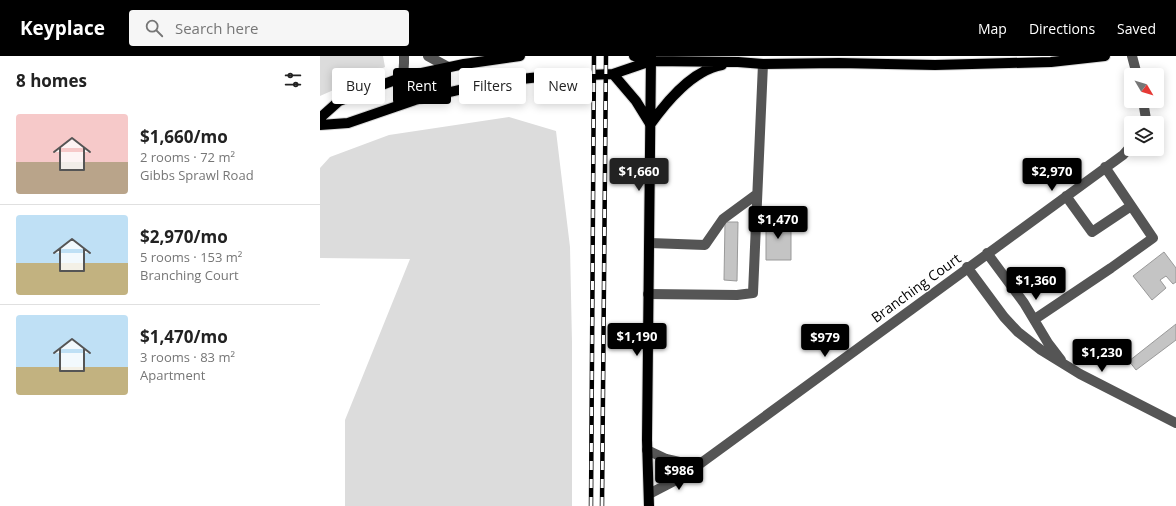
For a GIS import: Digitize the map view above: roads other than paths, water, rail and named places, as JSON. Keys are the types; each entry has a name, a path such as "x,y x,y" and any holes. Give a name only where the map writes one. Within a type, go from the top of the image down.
{"main road":[{"path":"444,68 520,56"},
{"path":"634,56 763,64 924,60 1051,62 1105,56"},
{"path":"722,56 738,62"},
{"path":"320,125 348,123 415,100 502,81 540,77 613,74 651,58"},
{"path":"649,506 647,450 651,58"},
{"path":"650,125 661,110 685,85 712,67 738,62"},
{"path":"613,74 640,106 650,125"},
{"path":"320,118 339,101 393,81"}],"street":[{"path":"404,56 404,68"},
{"path":"428,56 448,67"},
{"path":"1132,56 1135,68"},
{"path":"648,294 737,295 754,293 763,64"},
{"name":"Branching Court","path":"649,494 674,481 697,466 967,267 1124,154"},
{"path":"1035,319 1153,238 1105,167"},
{"path":"650,243 705,245 723,219 757,194"},
{"path":"1066,196 1092,232 1131,206"},
{"path":"987,253 1035,319 1048,343 1064,364"},
{"path":"967,267 1004,317 1018,332 1041,350 1064,364 1176,423"},
{"path":"647,450 666,459 697,466"}],"railway":[{"path":"591,506 594,56"},
{"path":"602,506 606,56"}]}
